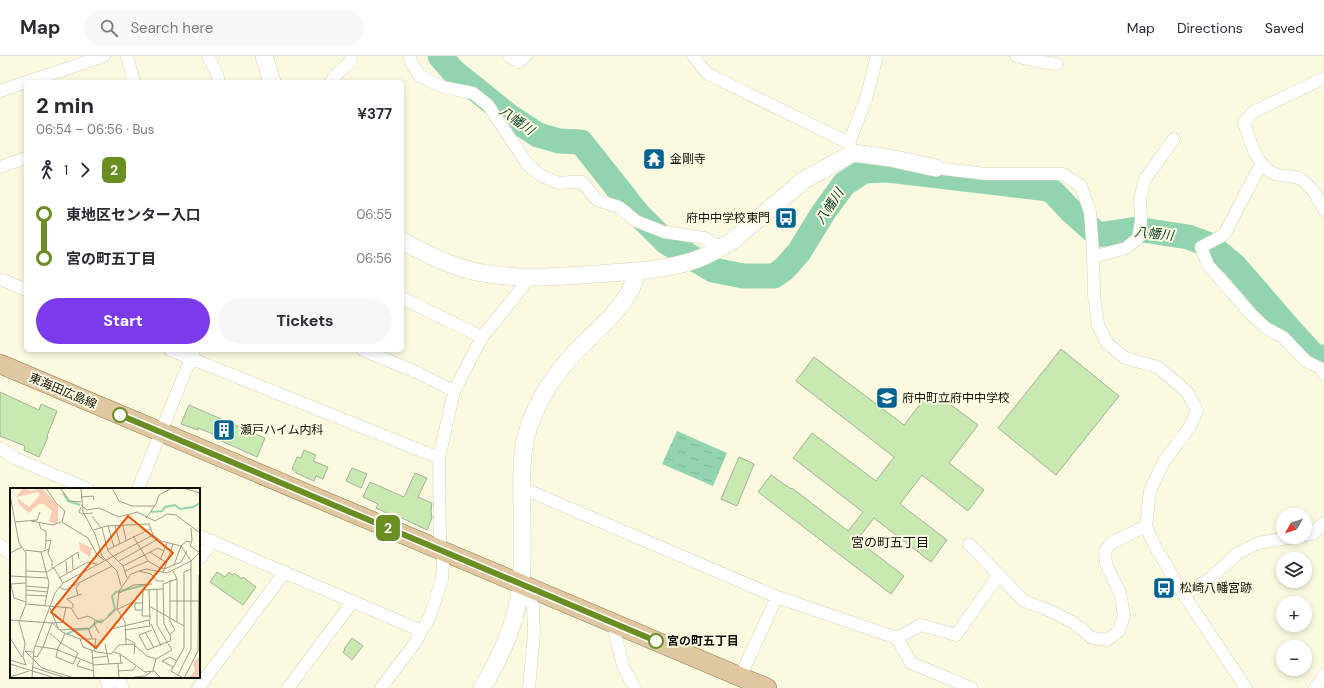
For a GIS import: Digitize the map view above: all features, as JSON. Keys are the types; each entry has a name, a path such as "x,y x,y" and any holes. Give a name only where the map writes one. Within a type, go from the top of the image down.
{"main road":[{"name":"東海田広島線","path":"0,364 768,688"}],"street":[{"path":"33,80 104,56"},
{"path":"127,56 133,80"},
{"path":"208,56 217,74 218,80"},
{"path":"264,56 271,80"},
{"path":"332,80 350,62 351,56"},
{"path":"410,56 411,62 420,76 443,87 473,93 488,105 528,164 542,176 559,183 582,182 597,200 619,207 636,221 664,232 704,238 721,248"},
{"path":"510,56 519,62 526,56"},
{"path":"693,56 708,74 851,148 936,168 986,174 1063,174 1081,186 1090,212 1094,294 1098,325 1107,343 1125,358 1158,367 1187,392 1197,410 1190,427 1164,461 1150,491 1146,526 1153,543 1184,595 1246,688"},
{"path":"404,242 449,264 493,274 529,277 662,269 686,263 721,248 804,180 851,148 877,56"},
{"path":"1016,56 1035,61 1057,64"},
{"path":"1324,78 1253,112 1244,122 1261,164 1275,174 1301,178 1311,188 1324,210"},
{"path":"0,91 24,83"},
{"path":"1093,257 1126,248 1138,238 1141,221 1140,199 1145,179 1174,139"},
{"path":"0,167 24,159"},
{"path":"1261,164 1224,235 1201,247 1208,265 1248,311 1266,328 1283,336 1306,361 1320,368 1324,374"},
{"path":"482,688 495,666 511,630 521,584 522,488 526,437 537,408 551,380 577,350 615,313 630,290 637,271"},
{"path":"381,688 415,643 422,631 430,616 442,580 443,561 441,550 439,458 454,391 482,337 522,288 529,277"},
{"path":"0,280 24,289"},
{"path":"404,299 482,337"},
{"path":"181,352 192,354 439,458"},
{"path":"368,352 416,372 454,391"},
{"path":"138,488 192,354"},
{"path":"0,448 14,458 86,488"},
{"path":"522,488 777,597 897,638 911,663 972,688"},
{"path":"1312,534 1324,523"},
{"path":"969,544 1024,602 1053,612 1074,622 1092,638 1107,640 1119,631 1124,615 1120,592 1106,564 1105,551 1111,544 1146,526"},
{"path":"200,536 422,631"},
{"path":"1184,595 1211,578 1238,553 1258,543 1276,540"},
{"path":"200,558 213,541"},
{"path":"0,545 10,553"},
{"path":"198,688 285,572"},
{"path":"897,638 921,624 956,635 998,576"},
{"path":"521,584 533,606 534,634 528,688"},
{"path":"740,676 777,597"},
{"path":"288,688 353,601"},
{"path":"614,624 624,669 635,688"},
{"path":"1315,688 1324,675"},
{"path":"105,678 108,688"},
{"path":"118,678 123,688"}],"water":[{"path":"677,431 727,453 713,486 662,464"}],"building":[{"path":"1061,349 1119,396 1056,475 998,428"},
{"path":"814,357 904,425 931,390 978,425 949,463 984,490 968,511 922,475 900,504 947,540 931,562 874,518 857,540 904,576 891,594 758,492 771,475 791,489 792,488 848,531 863,512 793,458 812,433 876,481 894,457 796,381"},
{"path":"0,392 39,410 41,404 57,411 39,457 24,450 25,446 0,436"},
{"path":"189,405 265,438 257,457 217,439 218,436 198,428 198,430 181,424"},
{"path":"304,450 316,455 313,461 328,467 323,479 316,476 314,481 296,473 296,471 292,469 297,457 301,458"},
{"path":"739,457 754,464 737,506 721,499"},
{"path":"352,468 367,474 361,488 346,481"},
{"path":"415,473 427,478 418,497 432,503 432,518 427,530 393,514 393,516 376,508 378,504 363,497 370,482 404,497"},
{"path":"217,572 225,577 229,572 232,575 234,573 242,579 243,577 256,587 243,605 210,582"},
{"path":"352,638 363,646 352,660 343,652"}],"waterway":[{"name":"八幡川","path":"440,56 453,71 509,116 538,135 559,141 581,142 638,214 666,242 713,270 743,276 774,276 784,269 799,252 823,213 844,184 864,171 888,170 1049,189 1098,235 1137,229 1188,237 1210,245 1234,265 1316,358 1324,357"}],"bus line":[{"name":"2","path":"120,415 656,641"}],"place":[{"name":"金剛寺","path":"654,159"},
{"name":"府中中学校東門","path":"786,218"},
{"name":"府中町立府中中学校","path":"887,398"},
{"name":"瀬戸ハイム内科","path":"224,430"},
{"name":"松崎八幡宮跡","path":"1164,588"},
{"name":"宮の町五丁目","path":"656,641"}],"district":[{"name":"宮の町五丁目","path":"890,542"}]}
